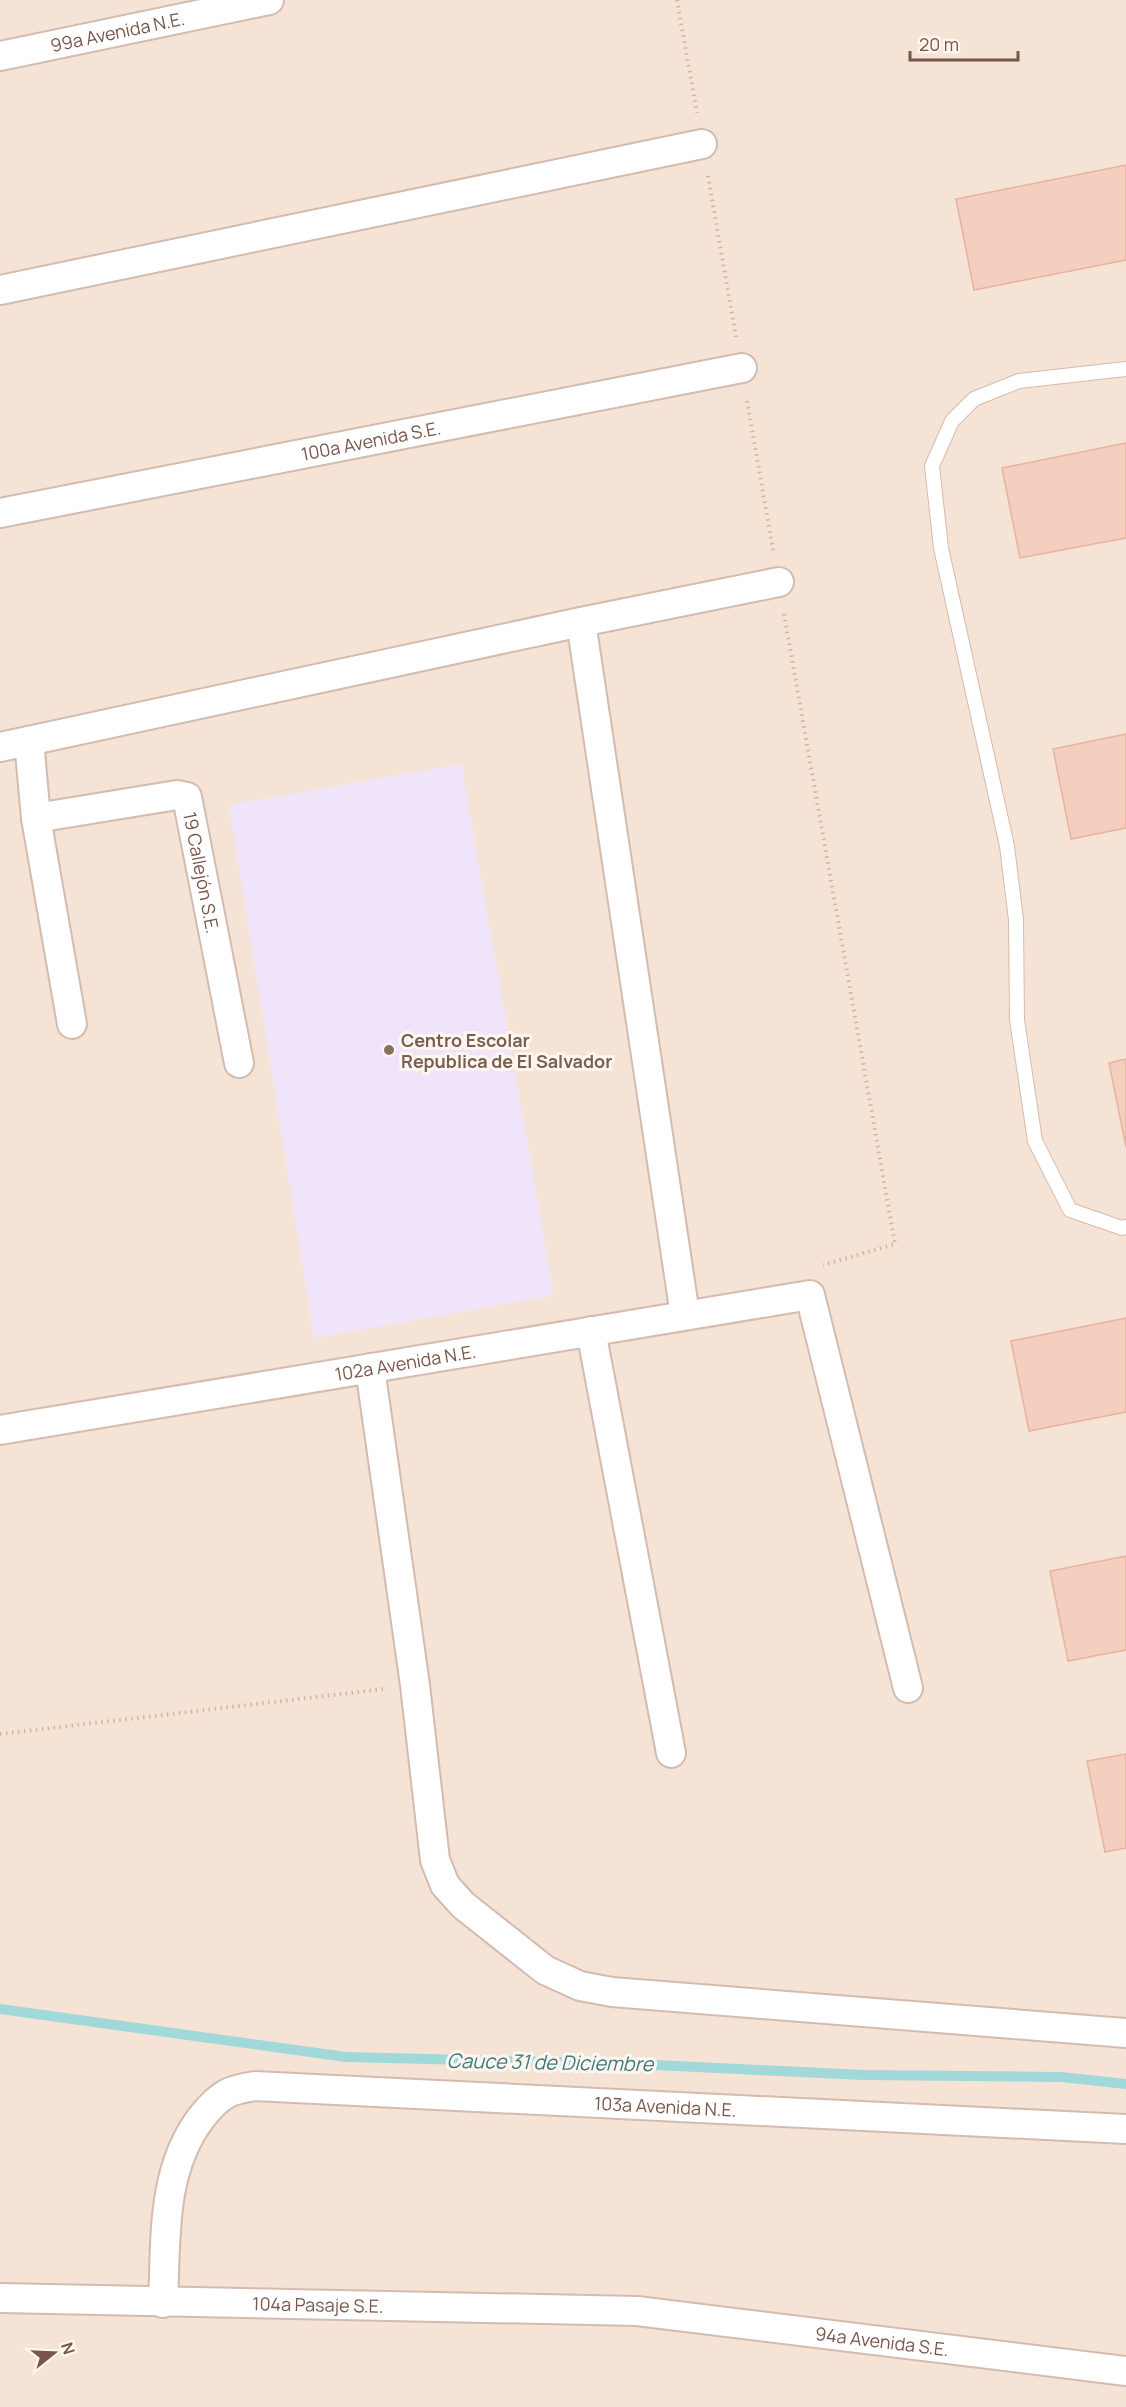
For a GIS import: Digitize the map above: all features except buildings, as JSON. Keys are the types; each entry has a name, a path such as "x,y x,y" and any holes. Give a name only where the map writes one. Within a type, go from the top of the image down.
{"street":[{"name":"99a Avenida N.E.","path":"0,56 269,0"},
{"path":"0,290 702,144"},
{"name":"100a Avenida S.E.","path":"0,513 742,369"},
{"path":"0,747 580,622 779,582"},
{"path":"580,622 685,1315"},
{"path":"29,741 36,818 72,1024"},
{"name":"19 Callejón S.E.","path":"36,818 177,795 187,797 239,1063"},
{"path":"810,1294 908,1688"},
{"name":"102a Avenida N.E.","path":"0,1430 810,1294"},
{"path":"591,1331 671,1753"},
{"path":"370,1368 415,1685 435,1860 445,1885 463,1905 545,1970 580,1986 612,1992 1126,2033"},
{"name":"103a Avenida N.E.","path":"163,2303 168,2197 176,2162 191,2132 209,2108 227,2093 255,2086 1126,2129"},
{"name":"104a Pasaje S.E.","path":"0,2298 637,2311"},
{"name":"94a Avenida S.E.","path":"637,2311 1126,2371"}],"lane":[{"path":"1126,369 1019,381 974,399 952,421 932,466 941,548 1007,846 1016,920 1017,1020 1035,1141 1070,1210 1122,1228 1126,1227"}],"path":[{"path":"677,0 895,1244 806,1270 810,1294"},
{"path":"0,1734 415,1685"}],"shaded area":[{"path":"0,0 1126,0 1126,2407 0,2407"},
{"name":"Centro Escolar Republica de El Salvador","path":"461,764 554,1295 314,1338 229,805"}],"waterway":[{"name":"Cauce 31 de Diciembre","path":"0,2009 346,2057 634,2064 864,2075 1061,2077 1126,2084"}],"place":[{"name":"Centro Escolar Republica de El Salvador","path":"389,1050"}]}
